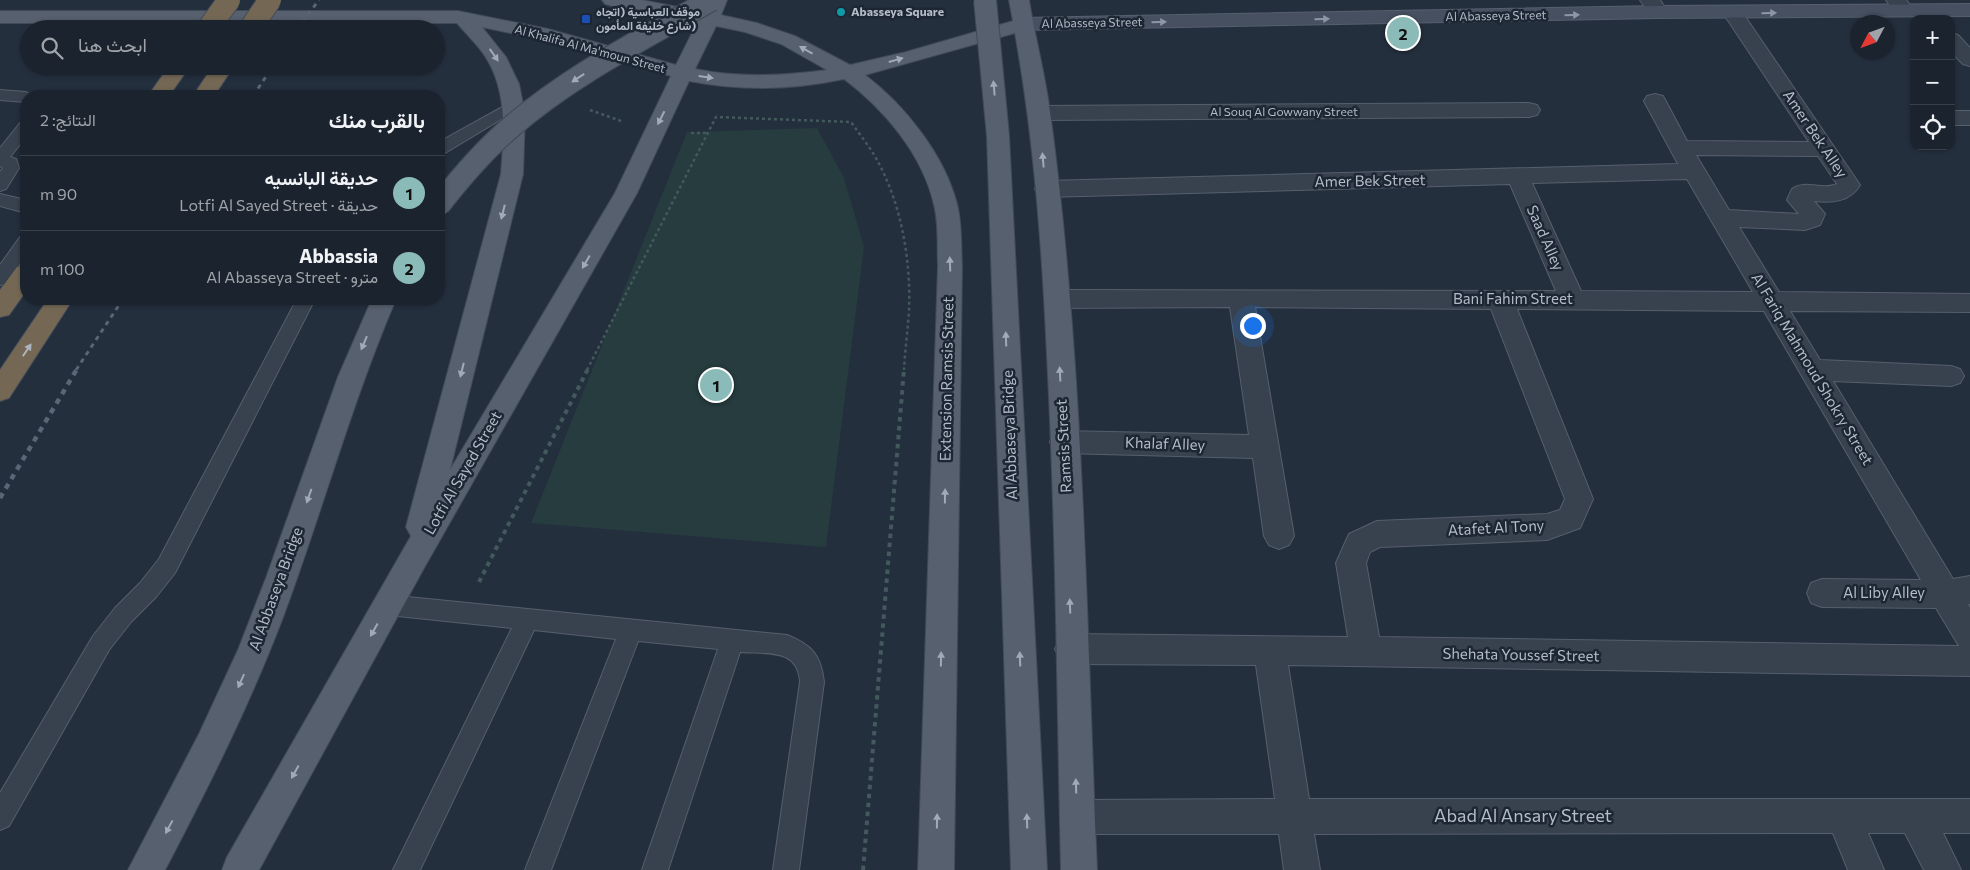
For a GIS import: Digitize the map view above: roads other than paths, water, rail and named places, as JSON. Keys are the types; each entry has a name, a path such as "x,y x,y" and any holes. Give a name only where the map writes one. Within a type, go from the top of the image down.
{"highway":[{"path":"215,20 229,0"},
{"path":"256,20 270,0"},
{"path":"162,90 173,75"},
{"path":"208,90 218,75"},
{"path":"0,308 20,281"},
{"path":"0,391 58,305"}],"main road":[{"path":"612,0 713,6"},
{"name":"Al Abbaseya Bridge","path":"985,0 998,136 1029,870"},
{"name":"Al Abasseya Street","path":"1021,12 1654,6 1734,13 1900,5 1929,14 1970,10"},
{"path":"682,74 713,6"},
{"path":"445,198 490,147 550,96 584,74 713,6"},
{"name":"Extension Ramsis Street","path":"713,6 750,27 788,40 849,73 891,110 926,152 946,205 950,266 936,870"},
{"name":"Al Khalifa Al Ma'moun Street","path":"0,17 411,16 463,18 560,38 682,74 725,80 773,82 812,80 849,73 1021,12"},
{"name":"Ramsis Street","path":"1021,12 1039,114 1056,299 1064,442 1079,870"},
{"path":"413,559 512,174 515,139 513,106 508,80 496,57 463,18"},
{"name":"Lotfi Al Sayed Street","path":"240,870 413,559 626,193 682,74"},
{"name":"Al Abbaseya Bridge","path":"146,870 195,778 250,662 355,367 381,305"}],"street":[{"name":"Amer Bek Alley","path":"1722,218 1805,222 1812,219 1813,214 1799,200 1800,195 1804,192 1838,194 1846,190 1849,185 1734,13"},
{"path":"1955,43 1970,60"},
{"name":"Al Fariq Mahmoud Shokry Street","path":"1655,101 1680,148 1812,370 1958,592 1970,636"},
{"name":"Al Souq Al Gowwany Street","path":"1039,114 1529,110"},
{"path":"1955,118 1970,118"},
{"path":"1680,148 1825,149"},
{"name":"Amer Bek Street","path":"1046,189 1694,171"},
{"name":"Saad Alley","path":"1518,177 1572,300"},
{"path":"1241,298 1279,536"},
{"name":"Bani Fahim Street","path":"1056,299 1241,298 1970,303"},
{"name":"Atafet Al Tony","path":"1366,652 1352,563 1359,543 1377,534 1547,527 1570,519 1579,499 1500,300"},
{"path":"1812,370 1951,376"},
{"name":"Khalaf Alley","path":"1064,442 1265,447"},
{"name":"Al Liby Alley","path":"1822,593 1958,592"},
{"name":"Shehata Youssef Street","path":"1071,649 1270,650 1970,662"},
{"path":"1270,650 1302,870"},
{"path":"1843,816 1866,870"},
{"path":"1915,816 1943,870"},
{"name":"Abad Al Ansary Street","path":"1077,817 1970,816"}],"lane":[{"path":"0,96 20,97"},
{"path":"445,146 513,106"},
{"path":"0,185 11,168 10,163 0,159 20,134"},
{"path":"0,200 8,200 20,205"},
{"path":"0,279 20,250"},
{"path":"0,817 101,642 167,566 303,305"},
{"path":"388,605 733,640 786,646 798,650 807,658 811,669 812,682 786,870"},
{"path":"406,870 528,620"},
{"path":"538,870 630,630"},
{"path":"655,870 733,640"}],"railway":[{"path":"304,20 319,0"},
{"path":"257,90 267,75"},
{"path":"76,370 119,305"},
{"path":"0,498 77,369"}],"place":[{"name":"Abasseya Square","path":"841,12"},
{"name":"موقف العباسية (اتجاه شارع خليفة المأمون)","path":"586,19"},
{"name":"Abbassia","path":"1403,33"},
{"name":"حديقة البانسيه","path":"716,385"}]}
